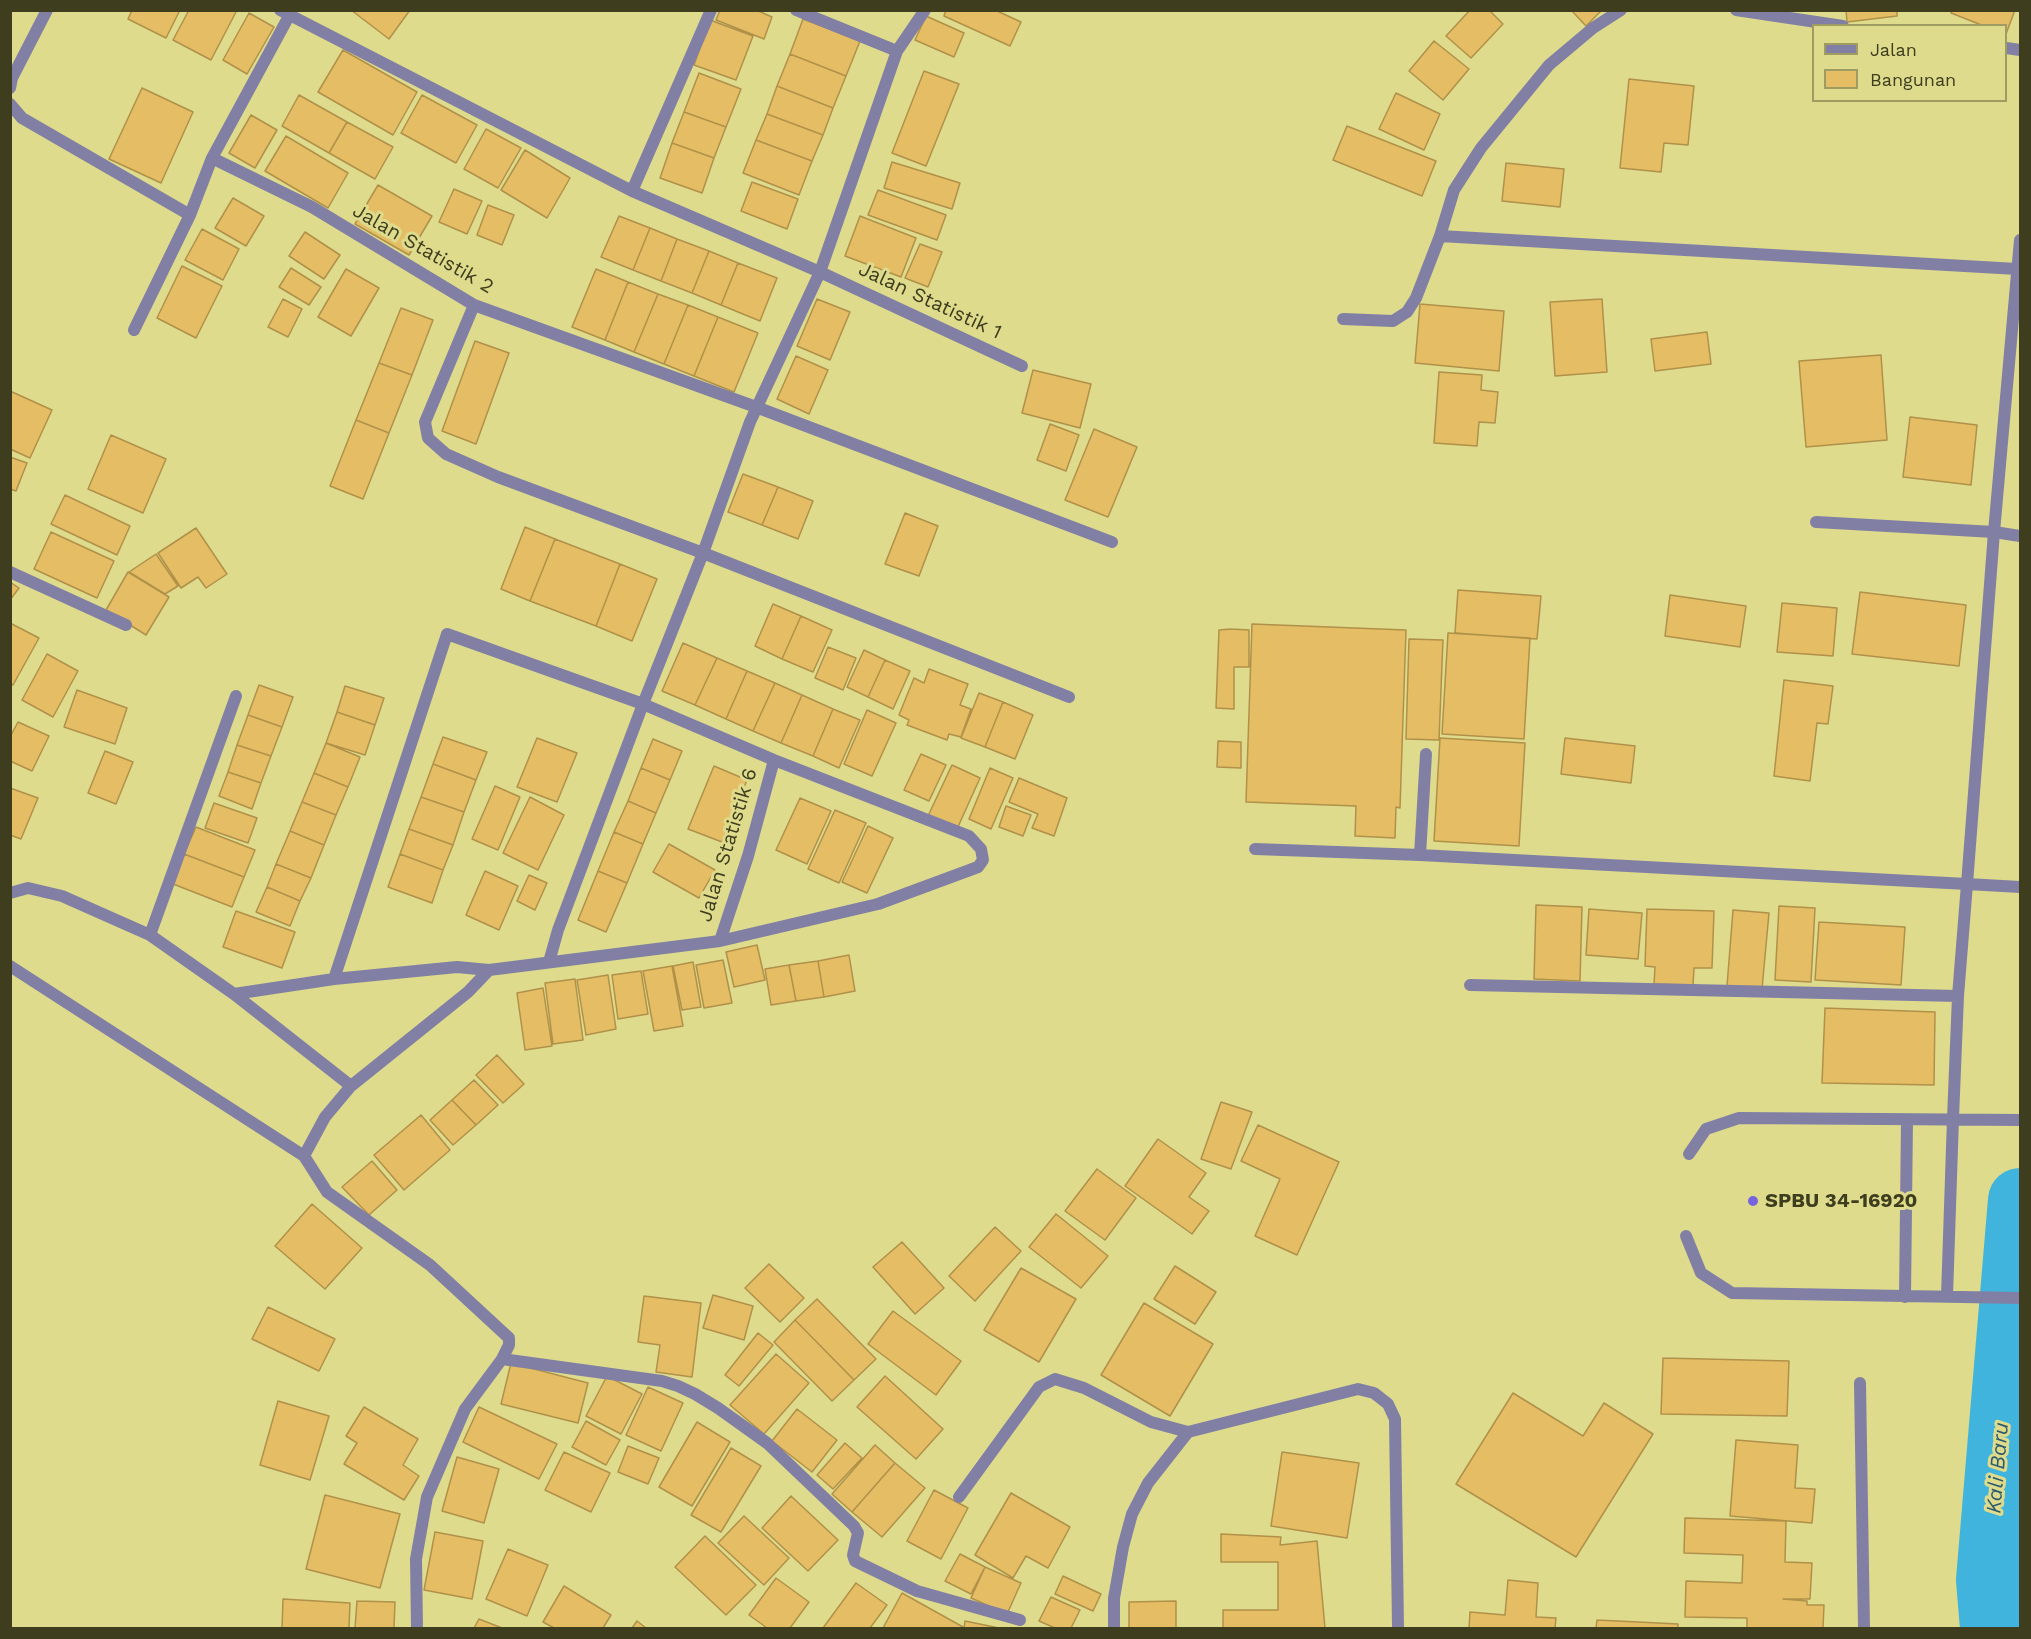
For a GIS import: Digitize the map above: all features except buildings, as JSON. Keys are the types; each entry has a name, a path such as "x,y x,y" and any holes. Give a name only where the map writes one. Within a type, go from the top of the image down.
{"street":[{"path":"10,87 12,78 48,10"},
{"path":"632,192 711,10"},
{"path":"796,10 897,51"},
{"path":"549,962 558,930 703,553 756,406 820,272 897,51 925,10"},
{"path":"1343,319 1393,321 1407,312 1416,298 1440,236 1454,190 1481,148 1550,66 1593,28 1621,10"},
{"path":"1736,10 1830,24"},
{"path":"134,330 190,215 212,158 284,13"},
{"name":"Jalan Statistik 1","path":"284,13 632,192 820,272 1022,366"},
{"path":"10,104 22,118 190,215"},
{"name":"Jalan Statistik 2","path":"212,158 321,213 474,305 756,406 1112,543"},
{"path":"1440,236 2017,269"},
{"path":"1947,1296 1958,996 1994,532 2020,240"},
{"path":"474,305 425,422 428,438 447,454 498,477 703,553 1069,697"},
{"path":"1816,522 2015,535"},
{"path":"10,572 126,625"},
{"path":"234,994 334,979 457,967 489,970 720,940 878,904 978,867 983,860 981,849 969,836 774,760 643,704 447,634 334,979"},
{"path":"150,935 236,696"},
{"path":"1419,855 1426,754"},
{"name":"Jalan Statistik 6","path":"720,940 748,856 774,760"},
{"path":"1255,849 1419,855 2020,887"},
{"path":"10,893 28,888 62,896 150,935 234,994 351,1086"},
{"path":"10,966 304,1156 327,1192 430,1265 507,1335 509,1345 502,1359 465,1409 427,1497 416,1559 417,1629"},
{"path":"304,1156 325,1117 351,1086 468,992 489,970"},
{"path":"1470,985 1958,996"},
{"path":"1689,1154 1706,1129 1739,1118 2020,1120"},
{"path":"1905,1297 1906,1120"},
{"path":"1686,1236 1701,1273 1732,1293 2020,1298"},
{"path":"502,1359 662,1382 695,1394 767,1443 857,1529 853,1556 855,1561 917,1592 965,1606 976,1606 1020,1620"},
{"path":"959,1497 1039,1387 1055,1379 1084,1388 1151,1422 1188,1432 1358,1389 1374,1393 1388,1404 1395,1419 1398,1629"},
{"path":"1860,1383 1864,1629"},
{"path":"1114,1629 1114,1598 1123,1547 1132,1514 1148,1483 1188,1432"}],"waterway":[{"name":"Kali Baru","path":"1992,1628 1988,1580 2020,1200"}],"place":[{"name":"SPBU 34-16920","path":"1753,1201"}]}
